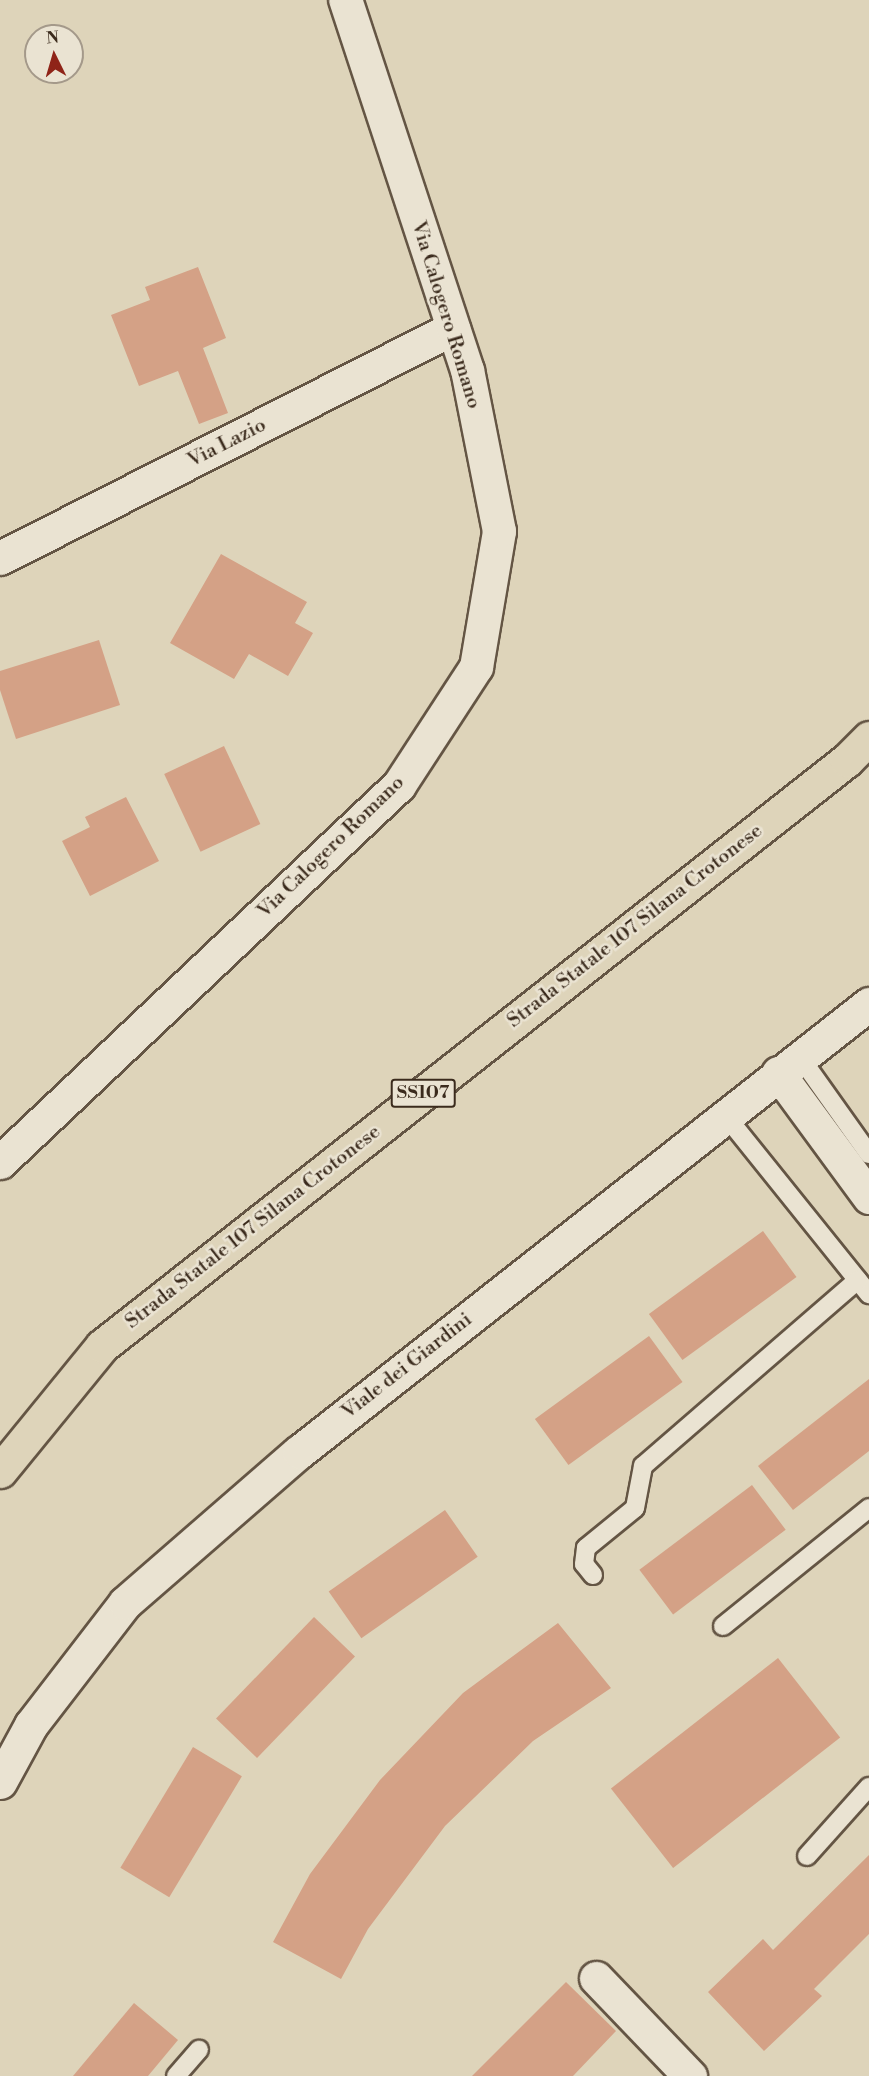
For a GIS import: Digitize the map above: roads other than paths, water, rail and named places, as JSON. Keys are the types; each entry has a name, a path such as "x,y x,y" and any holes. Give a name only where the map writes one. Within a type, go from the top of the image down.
{"highway":[{"name":"Strada Statale 107 Silana Crotonese","path":"0,1471 102,1346 847,760 869,738"}],"street":[{"name":"Via Calogero Romano","path":"0,1162 399,785 476,667 499,531 467,370 345,0"},
{"name":"Via Lazio","path":"0,558 453,328"},
{"name":"Viale dei Giardini","path":"0,1782 31,1725 125,1603 299,1452 869,1004"},
{"path":"789,1065 869,1197"},
{"path":"596,1978 689,2071 690,2076"}],"lane":[{"path":"789,1065 869,1154"},
{"path":"593,1575 584,1564 586,1548 635,1508 643,1466 864,1287 725,1115"},
{"path":"723,1626 869,1508"},
{"path":"807,1856 869,1787"},
{"path":"176,2076 199,2050"}]}
